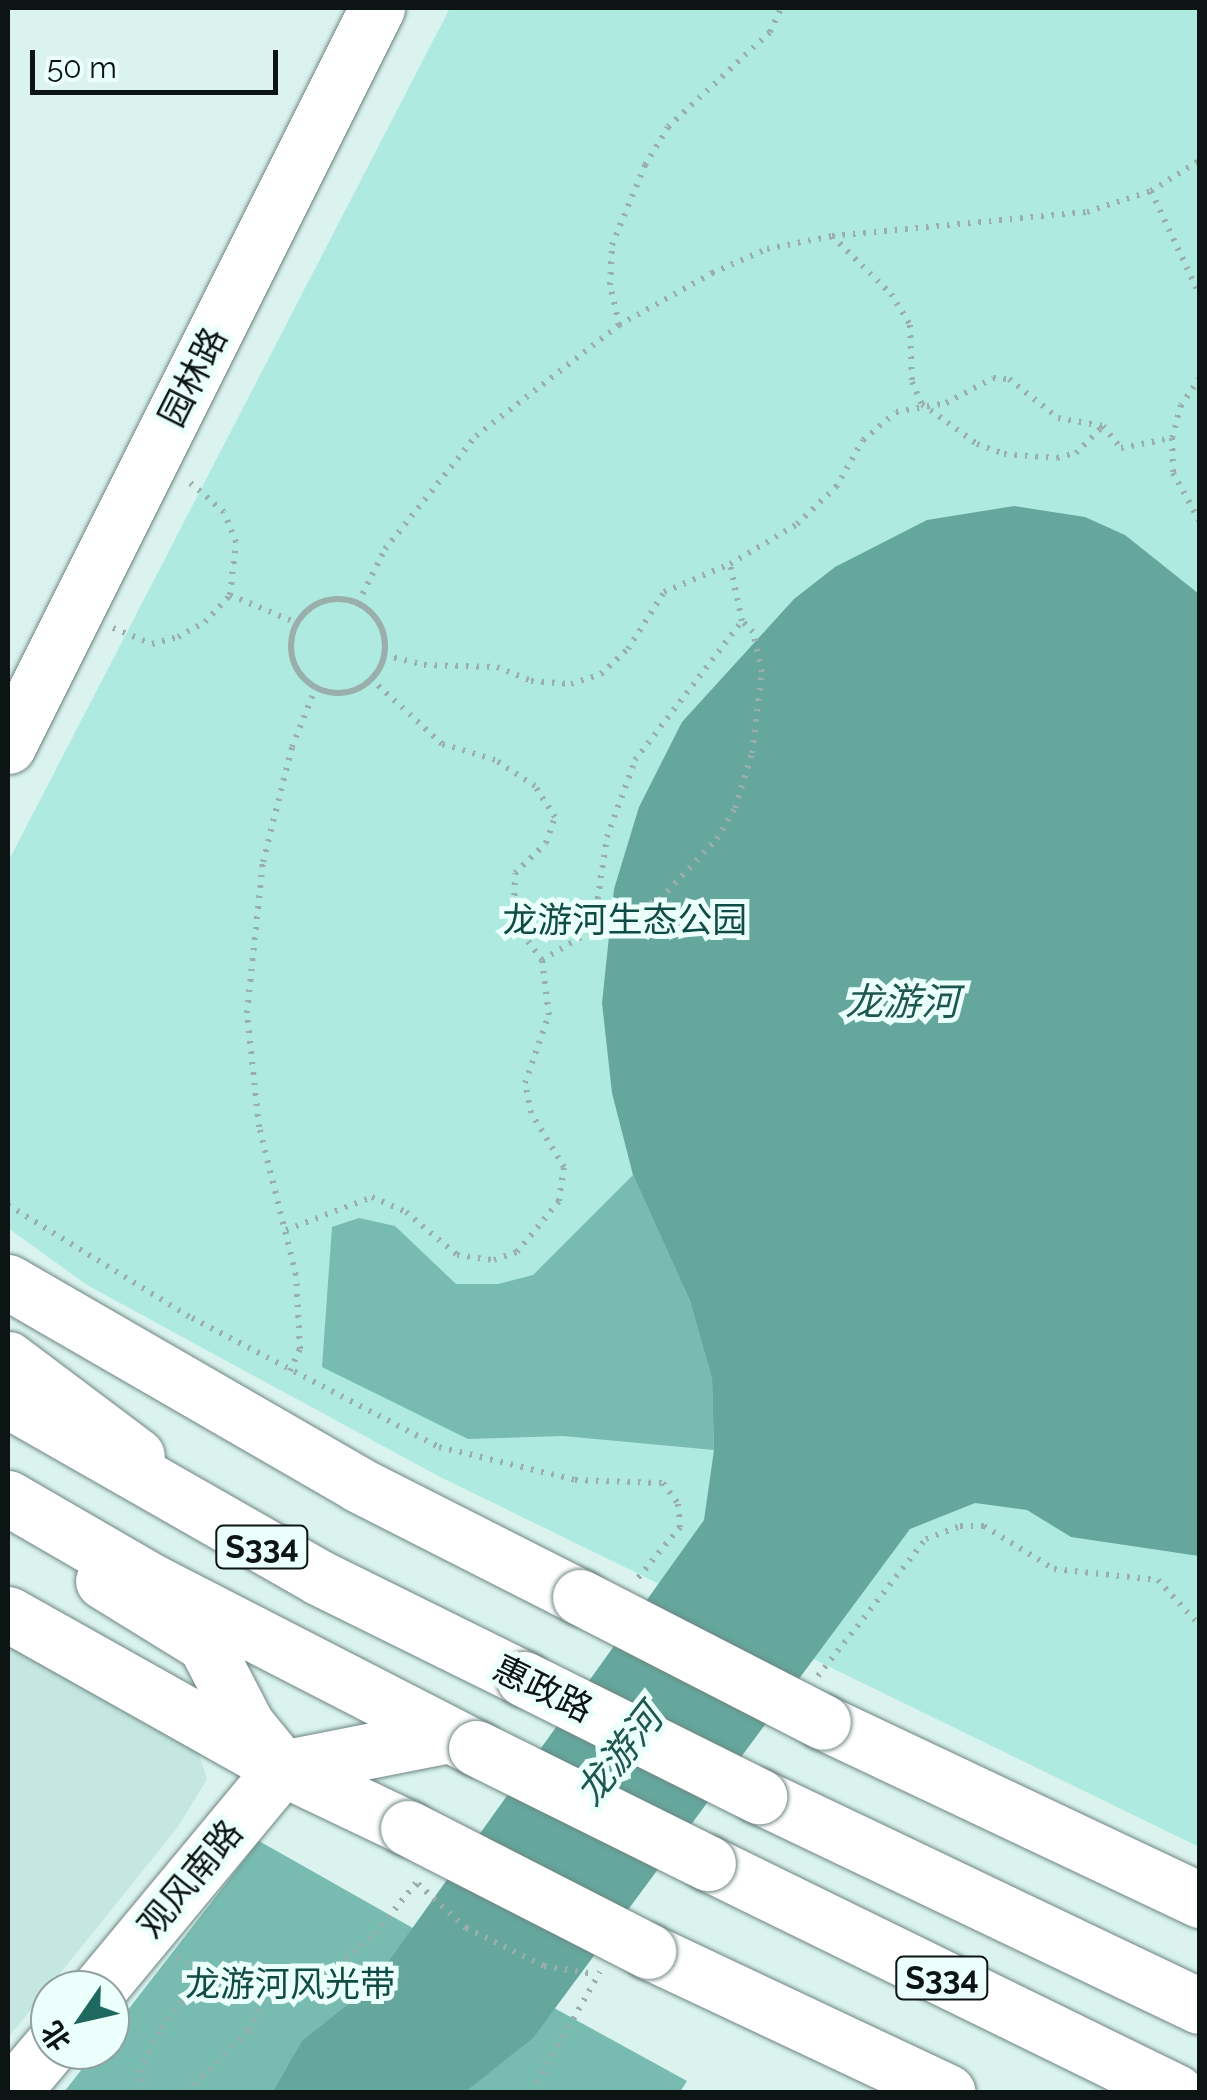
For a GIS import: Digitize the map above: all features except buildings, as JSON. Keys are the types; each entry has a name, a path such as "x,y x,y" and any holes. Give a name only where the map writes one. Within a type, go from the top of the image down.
{"main road":[{"name":"园林路","path":"8,664 338,8"},
{"name":"园林路","path":"8,746 377,8"},
{"path":"8,1282 359,1485 823,1722 1200,1900"},
{"path":"8,1359 84,1412 216,1521"},
{"name":"惠政路","path":"8,1400 216,1521 524,1679 1200,2006"},
{"name":"S334","path":"8,1498 153,1582 462,1741 1176,2092"},
{"path":"8,1518 205,1644 247,1725 282,1768"},
{"path":"8,1614 282,1768 406,1849 632,1964 947,2092"},
{"path":"282,1768 462,1741"},
{"name":"观风南路","path":"115,1970 282,1768"},
{"path":"12,2092 31,2070"}],"path":[{"path":"619,325 610,284 612,245 644,165 668,127 770,32 780,8"},
{"path":"358,603 385,549 476,436 619,325 767,249 832,236 1087,212 1152,191 1200,160"},
{"path":"1152,191 1200,296"},
{"path":"832,236 891,294 910,325 912,382 922,404 977,444 1004,454 1057,458 1076,453 1103,426"},
{"path":"384,655 571,684 600,674 628,649 664,592 730,564 797,524 836,486 863,440 896,412 922,404 946,404 993,378 1009,379 1058,418 1103,426 1121,448 1172,438"},
{"path":"1200,378 1181,405 1172,438 1173,473 1200,522"},
{"path":"73,612 152,644 206,622 230,595 237,569 224,512 209,494 152,459"},
{"path":"542,960 593,930 660,899 717,840 735,808 760,710 762,672 753,632 742,621 730,564"},
{"path":"230,595 297,623"},
{"path":"330,599 358,603 380,624 384,655 371,680 345,692 316,687 296,666 297,623 330,599"},
{"path":"593,930 606,837 636,760 742,621"},
{"path":"286,1230 372,1198 406,1212 458,1255 494,1260 517,1252 543,1226 559,1201 564,1167 530,1112 525,1083 548,1014 542,960 523,936 515,873 546,844 556,817 534,786 495,760 442,744 371,680"},
{"path":"290,1371 300,1348 296,1275 252,1090 247,1013 263,862 292,747 316,687"},
{"path":"406,1849 466,1928 544,1966 632,1964"},
{"path":"141,2092 140,2072 161,2028 203,1975"},
{"path":"187,2092 249,2030 271,1988"}],"shaded area":[{"path":"8,1633 195,1742 207,1779 178,1827 63,1970 30,1970 30,2011 8,2038"}],"green space":[{"name":"龙游河生态公园","path":"450,8 1199,8 1199,1847 440,1477 87,1285 8,1228 8,862"},
{"path":"633,1175 690,1301 712,1379 714,1450 563,1436 468,1439 322,1367 332,1227 359,1218 395,1226 456,1284 498,1284 533,1275"},
{"name":"龙游河风光带","path":"259,1841 687,2081 680,2092 64,2092 81,2070 130,2070 130,2007"}],"water":[{"name":"龙游河","path":"1014,506 1085,517 1125,535 1199,594 1199,1556 1071,1537 1027,1510 975,1503 910,1529 533,2038 465,2092 273,2092 302,2041 371,1986 704,1520 714,1450 712,1379 690,1301 633,1175 612,1093 602,1003 614,889 639,807 682,722 794,599 835,567 927,520"}]}
